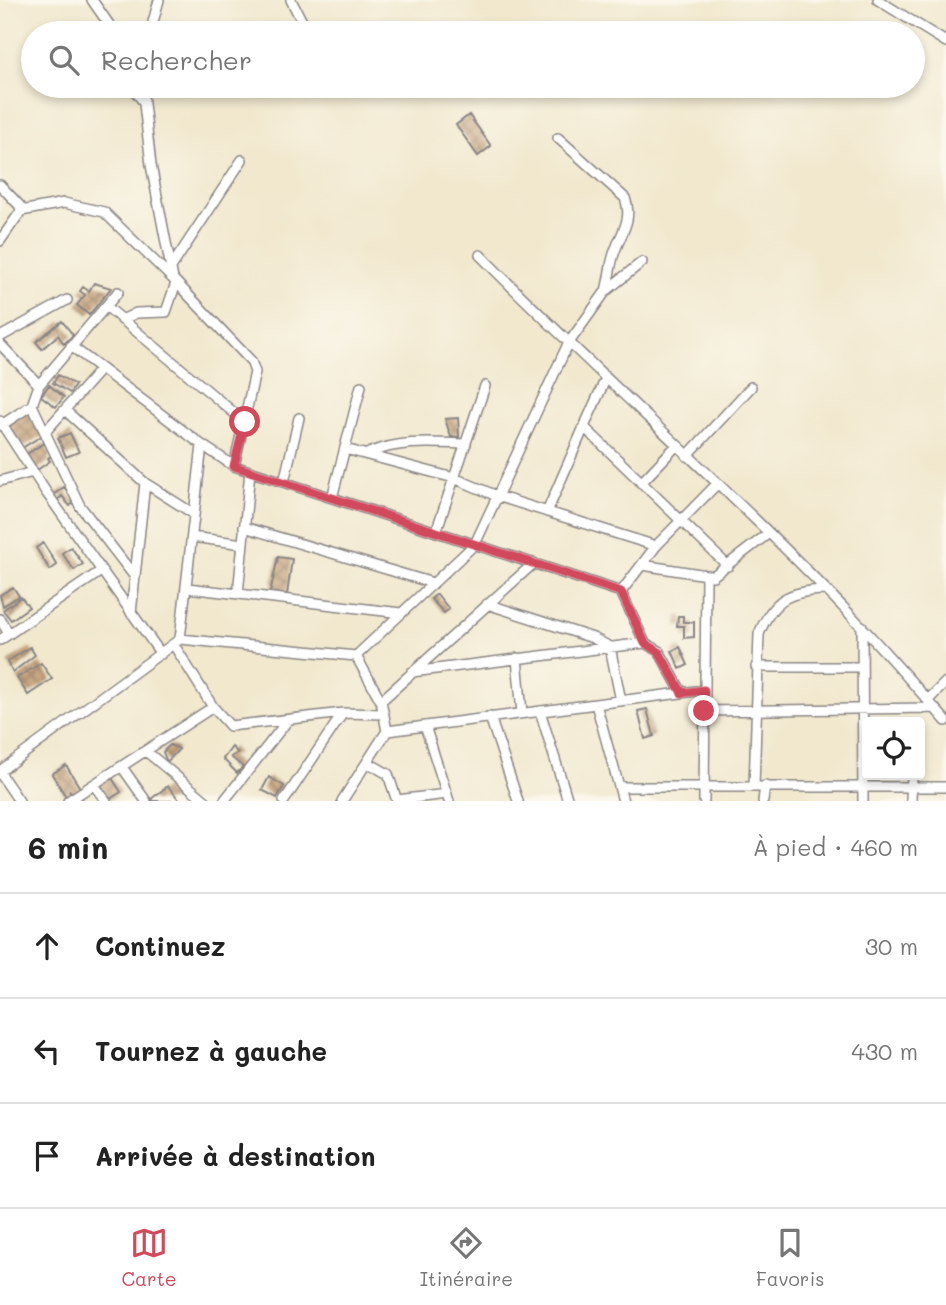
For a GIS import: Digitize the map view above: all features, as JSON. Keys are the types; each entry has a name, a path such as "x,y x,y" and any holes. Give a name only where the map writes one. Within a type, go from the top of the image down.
{"street":[{"path":"92,0 107,21"},
{"path":"153,21 159,0"},
{"path":"291,0 302,21"},
{"path":"878,0 912,21"},
{"path":"925,29 946,42"},
{"path":"122,320 136,313 166,312 175,281 151,165 143,98"},
{"path":"558,138 625,198 629,208 628,221 613,256 606,291"},
{"path":"172,266 242,160"},
{"path":"0,185 20,206 21,211"},
{"path":"0,241 21,211 64,204 104,212 251,361 256,372 234,466"},
{"path":"480,255 568,344 769,533 862,626 946,721"},
{"path":"19,801 1,776 177,642 356,656 475,544 568,344 606,291 642,262"},
{"path":"118,292 39,385 32,405 1,422 160,654"},
{"path":"0,337 67,300"},
{"path":"106,306 245,422"},
{"path":"0,344 39,385"},
{"path":"71,346 100,370 234,466 621,592 645,643 659,652 682,693"},
{"path":"45,432 100,370"},
{"path":"547,512 606,378"},
{"path":"332,498 361,386"},
{"path":"436,531 485,386"},
{"path":"687,456 751,387"},
{"path":"32,405 80,506 135,577"},
{"path":"66,411 145,483 194,514"},
{"path":"284,482 299,418"},
{"path":"583,428 728,566"},
{"path":"369,453 388,446 415,442 466,444"},
{"path":"202,445 188,588 177,642 213,707 230,726 343,713 384,714"},
{"path":"641,483 677,445"},
{"path":"345,449 369,453 454,478 497,496 656,546"},
{"path":"238,594 250,471"},
{"path":"0,481 33,472"},
{"path":"131,614 145,483"},
{"path":"621,592 656,546 717,484"},
{"path":"244,527 433,583"},
{"path":"642,565 713,576 769,533"},
{"path":"192,537 243,544"},
{"path":"381,701 534,563"},
{"path":"0,640 101,571"},
{"path":"704,801 706,575"},
{"path":"188,588 401,614"},
{"path":"754,787 759,634 767,613 783,599 801,590 825,590"},
{"path":"487,604 593,638 610,647"},
{"path":"0,618 9,634"},
{"path":"862,626 863,801"},
{"path":"412,672 645,643"},
{"path":"610,647 621,701"},
{"path":"342,801 387,731 381,701 356,656"},
{"path":"517,659 522,713"},
{"path":"756,667 862,667"},
{"path":"928,701 946,682"},
{"path":"387,731 704,690"},
{"path":"596,704 623,801"},
{"path":"68,801 213,707"},
{"path":"704,711 935,708"},
{"path":"913,717 914,710"},
{"path":"540,711 568,801"},
{"path":"284,801 343,713"},
{"path":"491,717 518,801"},
{"path":"224,801 288,720"},
{"path":"367,762 388,774 397,800 448,797 425,726"},
{"path":"147,752 206,801"},
{"path":"122,767 146,801"},
{"path":"911,801 912,780"},
{"path":"94,785 106,801"},
{"path":"763,801 765,786"},
{"path":"619,787 946,787"}],"building":[{"path":"469,115 491,146 478,156 456,125"},
{"path":"94,283 111,288 89,315 77,305 85,295 80,291 83,287 89,291"},
{"path":"62,321 73,335 64,344 58,335 42,349 36,342"},
{"path":"58,375 75,385 70,393 53,383"},
{"path":"49,385 64,397 56,407 41,396"},
{"path":"28,409 43,435 22,448 7,422"},
{"path":"458,418 459,437 451,437 445,419"},
{"path":"70,433 79,452 66,457 58,438"},
{"path":"44,443 52,455 48,458 50,461 37,470 27,454"},
{"path":"64,487 75,501 70,506 62,496 56,501 52,496"},
{"path":"43,543 57,565 50,570 36,548"},
{"path":"71,547 83,564 74,570 62,553"},
{"path":"278,557 292,559 287,595 270,593"},
{"path":"13,587 19,596 3,606 0,595"},
{"path":"437,594 449,609 444,613 431,599"},
{"path":"21,597 29,607 11,620 3,610"},
{"path":"678,616 683,616 683,622 694,622 694,637 684,638 684,626 677,626"},
{"path":"30,647 35,655 13,672 7,662"},
{"path":"680,647 688,665 680,669 672,651"},
{"path":"41,663 52,679 28,695 17,678"},
{"path":"647,709 654,736 645,739 638,711"},
{"path":"170,745 179,749 167,762 163,752"},
{"path":"232,747 238,753 231,757 243,767 237,773 223,759"},
{"path":"66,765 80,788 73,793 69,790 72,794 66,797 52,774"},
{"path":"110,775 121,792 110,799 99,783"},
{"path":"269,777 284,786 277,798 262,790"},
{"path":"168,786 180,801 151,799"}],"route":[{"path":"245,422 234,466 621,592 645,643 653,645 659,652 682,693 704,690 704,711"}]}
